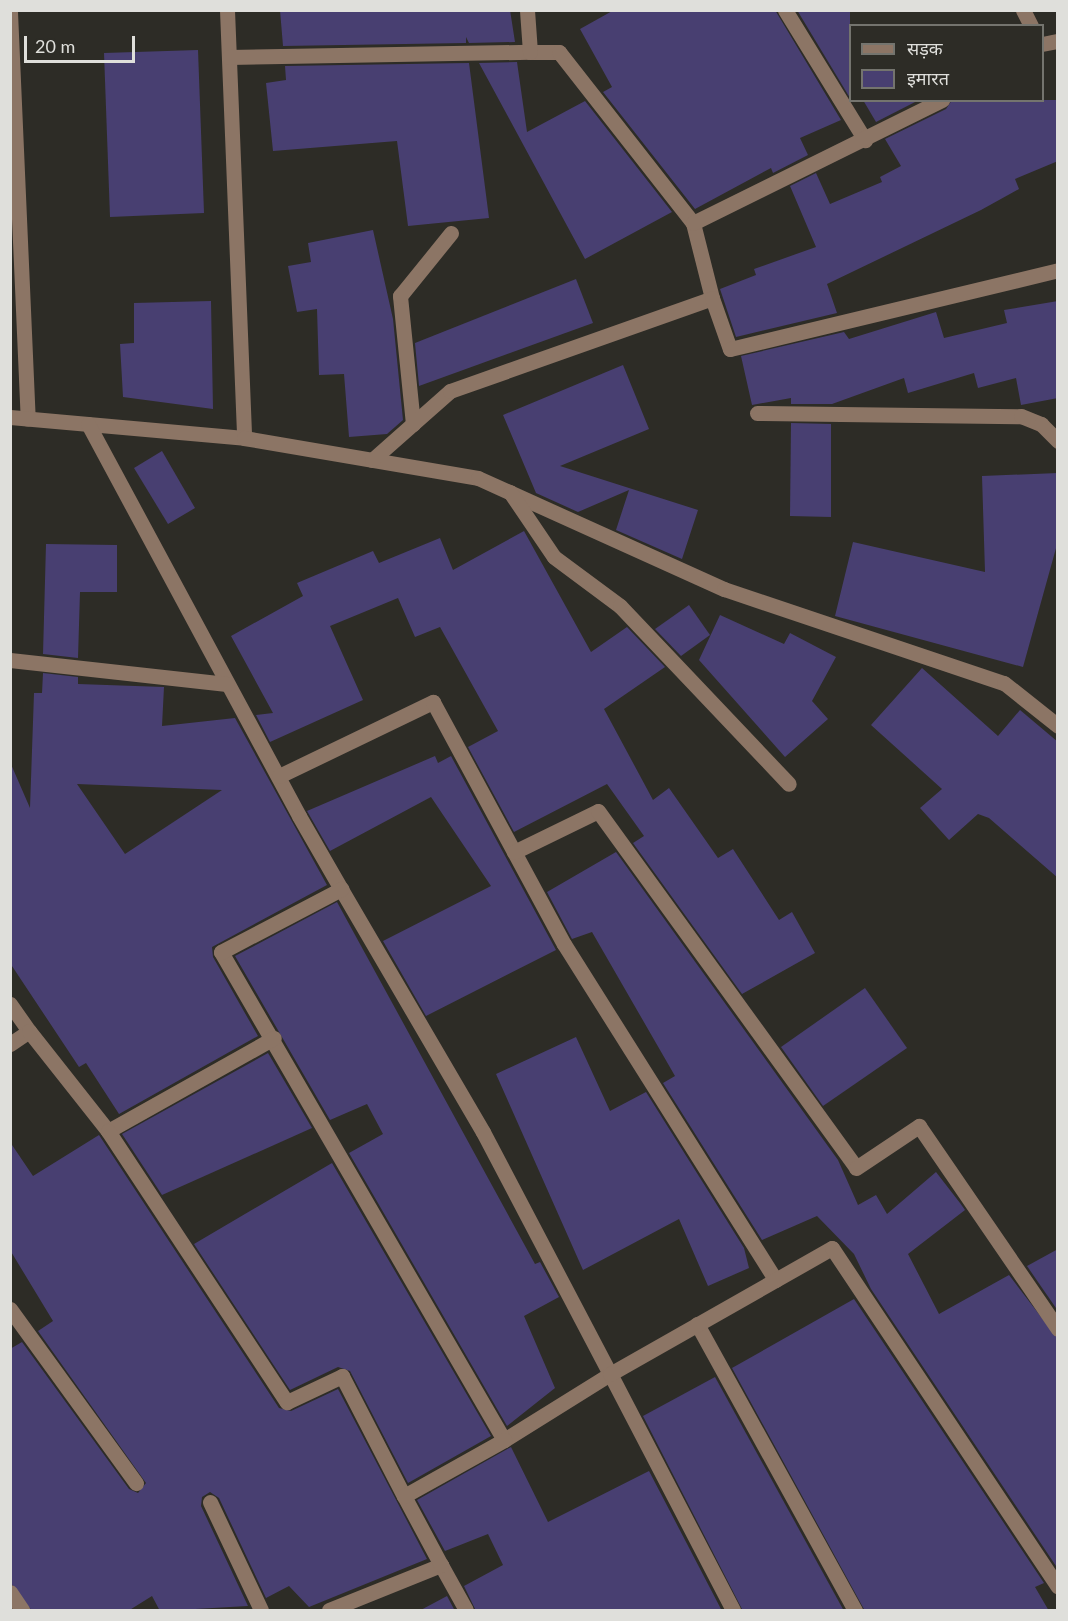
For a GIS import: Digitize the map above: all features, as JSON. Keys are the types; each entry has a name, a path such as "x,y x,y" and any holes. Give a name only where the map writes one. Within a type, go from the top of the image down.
{"street":[{"path":"227,10 244,438"},
{"path":"527,10 530,52"},
{"path":"785,10 865,140"},
{"path":"1023,10 1030,24"},
{"path":"10,12 28,419"},
{"path":"229,57 559,52 693,223 712,298 730,350 1058,270"},
{"path":"693,223 938,102"},
{"path":"413,424 400,296 451,233"},
{"path":"372,460 450,391 712,298"},
{"path":"757,413 1021,416 1041,424 1058,441"},
{"path":"10,417 244,438 478,478 724,589 1004,683 1058,726"},
{"path":"88,424 227,684 341,889 483,1132 733,1611"},
{"path":"510,492 554,557 621,606 789,784"},
{"path":"10,660 227,684"},
{"path":"279,776 433,702 564,944 776,1280"},
{"path":"514,852 598,811 856,1168 919,1126 1058,1329"},
{"path":"341,889 221,952 274,1038 504,1440"},
{"path":"10,1004 108,1131 287,1402 342,1376 466,1611"},
{"path":"10,1044 29,1031"},
{"path":"108,1131 274,1038"},
{"path":"404,1496 504,1440 610,1374 832,1248 1058,1587"},
{"path":"10,1309 136,1483"},
{"path":"697,1324 855,1611"},
{"path":"210,1502 261,1611"},
{"path":"329,1611 441,1565"},
{"path":"10,1592 22,1611"}],"building":[{"path":"280,10 510,10 515,42 469,43 466,37 466,43 283,46"},
{"path":"614,10 775,10 841,120 800,138 808,155 773,173 771,168 695,209 603,92 612,87 580,29"},
{"path":"797,10 850,10 849,96"},
{"path":"198,50 204,213 110,217 104,53"},
{"path":"517,62 527,132 585,101 672,212 585,259 479,63"},
{"path":"469,63 489,218 408,226 397,141 273,151 266,83 286,80 285,66"},
{"path":"1058,100 1058,161 1015,179 1019,189 981,210 827,284 837,313 736,337 720,289 756,275 754,269 816,247 790,186 816,173 830,204 882,182 880,177 901,166 885,139 946,109 951,102"},
{"path":"864,102 915,102 876,122"},
{"path":"373,230 393,319 403,420 387,434 349,437 344,374 319,375 317,309 297,312 288,266 311,262 308,243"},
{"path":"576,279 593,323 419,386 415,343"},
{"path":"211,301 213,409 123,397 120,344 134,343 134,303"},
{"path":"1058,301 1058,398 1021,405 1016,378 978,388 974,373 908,393 904,378 832,404 791,404 791,398 752,405 741,356 844,332 849,339 936,312 944,338 1007,323 1004,310"},
{"path":"623,365 649,429 560,466 698,510 682,559 616,530 629,490 578,512 536,493 503,415"},
{"path":"791,423 831,424 831,517 790,516"},
{"path":"162,451 195,508 168,524 134,468"},
{"path":"1058,473 1058,541 1023,667 835,616 853,542 985,572 982,476"},
{"path":"524,531 591,652 627,627 665,667 604,709 653,800 669,788 718,858 733,849 779,920 792,912 815,953 742,994 633,843 644,836 607,784 514,832 468,747 498,731 440,627 415,637 398,598 330,626 363,700 270,742 256,715 273,713 231,636 303,596 297,583 373,551 379,563 440,538 453,570"},
{"path":"46,544 117,545 117,592 80,592 78,658 43,654"},
{"path":"689,605 710,635 681,656 655,629"},
{"path":"720,615 784,644 790,633 836,657 812,701 828,719 785,757 699,660"},
{"path":"922,668 998,736 1020,710 1058,742 1058,878 989,818 978,814 949,840 920,808 942,789 871,725"},
{"path":"43,673 78,677 78,684 164,687 162,726 235,718 327,885 212,947 213,957 258,1036 119,1114 86,1063 79,1067 10,963 10,762 30,808 34,693 42,693","holes":["77,784 222,790 125,854"]},
{"path":"435,756 438,763 451,756 556,950 426,1016 383,941 491,886 431,797 330,851 307,811"},
{"path":"616,852 838,1160 858,1205 876,1195 887,1214 936,1172 965,1210 908,1254 939,1314 1009,1275 1058,1339 1058,1569 871,1289 854,1254 817,1216 762,1240 663,1083 675,1076 592,932 572,939 547,892"},
{"path":"337,902 535,1264 540,1262 559,1297 524,1316 555,1388 507,1426 349,1153 383,1134 367,1104 330,1120 235,956"},
{"path":"865,988 907,1048 823,1106 781,1047"},
{"path":"576,1037 610,1111 646,1092 744,1248 749,1268 708,1286 679,1219 583,1270 496,1074"},
{"path":"268,1053 312,1128 162,1195 122,1134"},
{"path":"99,1135 279,1408 291,1411 338,1389 427,1559 309,1607 289,1586 266,1598 219,1498 210,1492 202,1497 201,1506 248,1606 160,1611 152,1596 128,1611 32,1611 10,1582 10,1349 22,1342 129,1489 138,1493 146,1483 38,1331 53,1321 10,1250 10,1142 33,1176"},
{"path":"332,1163 491,1436 408,1483 350,1371 338,1367 290,1390 194,1244"},
{"path":"1058,1249 1058,1311 1027,1266"},
{"path":"854,1299 1044,1583 1035,1587 1049,1611 865,1611 732,1368"},
{"path":"715,1377 844,1611 743,1611 643,1416"},
{"path":"511,1447 548,1522 649,1471 722,1611 476,1611 464,1586 503,1565 488,1534 445,1551 417,1500"},
{"path":"447,1596 455,1611 419,1611"}]}
